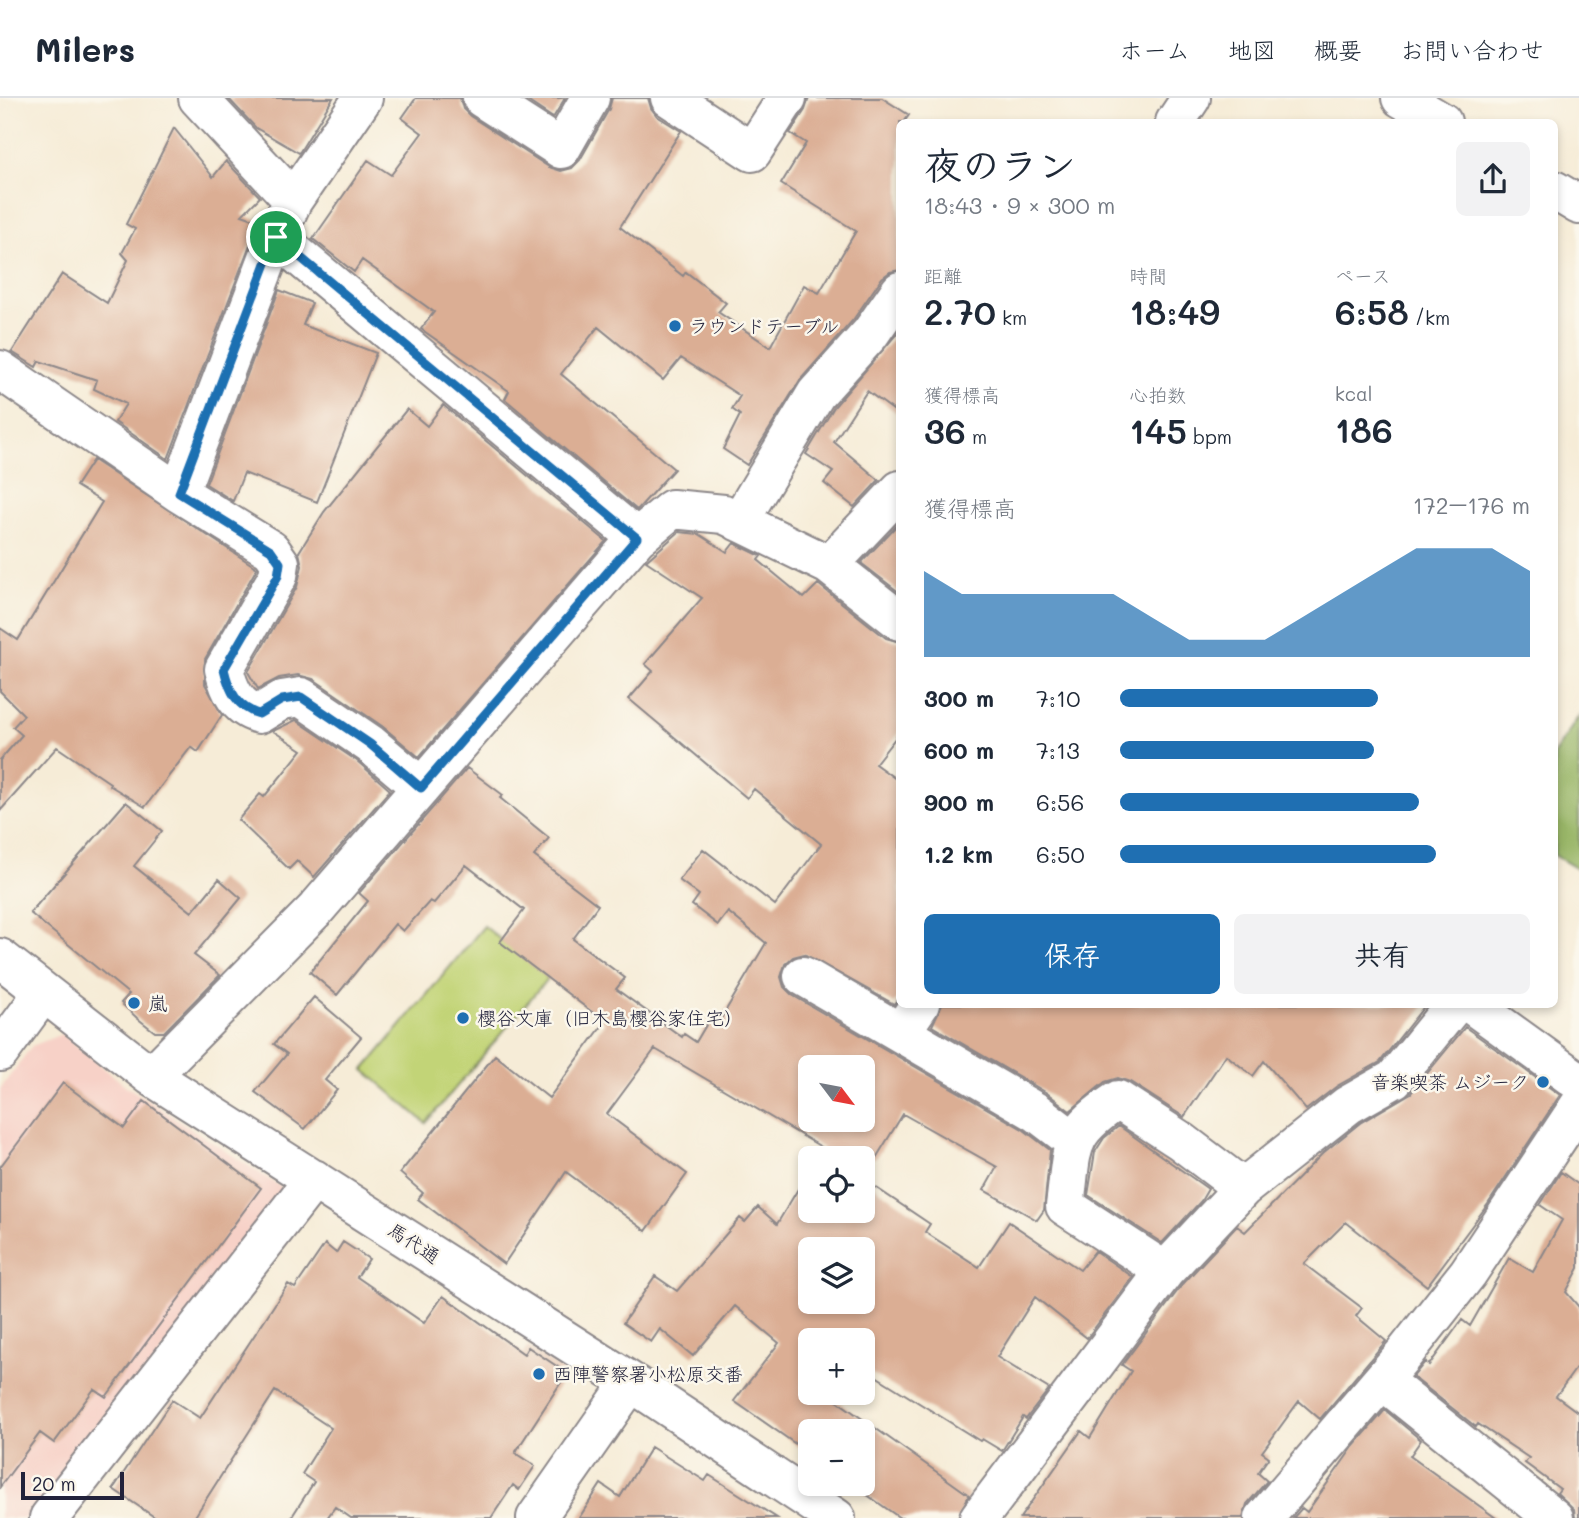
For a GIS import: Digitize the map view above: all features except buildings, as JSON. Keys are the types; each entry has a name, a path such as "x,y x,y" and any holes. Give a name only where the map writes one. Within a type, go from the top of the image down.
{"street":[{"path":"198,98 293,200"},
{"path":"179,493 276,237 293,200 363,98"},
{"path":"482,98 561,149 590,98"},
{"path":"670,98 752,152 787,98"},
{"path":"1177,119 1191,98"},
{"path":"1401,98 1436,119"},
{"path":"1558,192 1579,205"},
{"path":"276,237 637,538"},
{"path":"739,522 816,394 870,334 896,297"},
{"path":"0,370 179,493 271,550 280,563 278,576 224,669 229,687 239,703 248,711 259,714 282,700 301,697 370,744 421,788"},
{"path":"829,565 896,494"},
{"path":"151,1076 316,909 637,538 672,509 724,514 829,565 896,618"},
{"name":"馬代通","path":"0,958 151,1076 631,1382 836,1518"},
{"path":"803,976 910,1018 1074,1141"},
{"path":"0,1052 43,993"},
{"path":"979,1518 1165,1271 1243,1188 1348,1105 1394,1079 1452,1008"},
{"path":"1477,1008 1579,1082"},
{"path":"1165,1271 1065,1206 1074,1141 1088,1119 1118,1100 1243,1188"},
{"path":"1264,1518 1382,1380 1468,1273 1579,1106"},
{"path":"64,1513 314,1179"},
{"path":"1382,1380 1554,1518"},
{"path":"537,1518 631,1382"}],"shaded area":[{"path":"62,1034 126,1086 290,1193 29,1518 0,1518 0,1089 32,1046"}],"green space":[{"path":"1579,716 1579,870 1558,857 1558,748"},
{"path":"484,926 548,978 426,1123 364,1070"}],"place":[{"name":"ラウンドテーブル","path":"675,326"},
{"name":"嵐","path":"134,1003"},
{"name":"櫻谷文庫（旧木島櫻谷家住宅）","path":"463,1018"},
{"name":"音楽喫茶 ムジーク","path":"1543,1082"},
{"name":"西陣警察署小松原交番","path":"539,1374"}],"route":[{"path":"276,237 637,538 421,788 370,744 301,697 293,696 282,700 259,714 248,711 229,687 224,669 278,576 280,563 271,550 179,493 276,237"}]}
